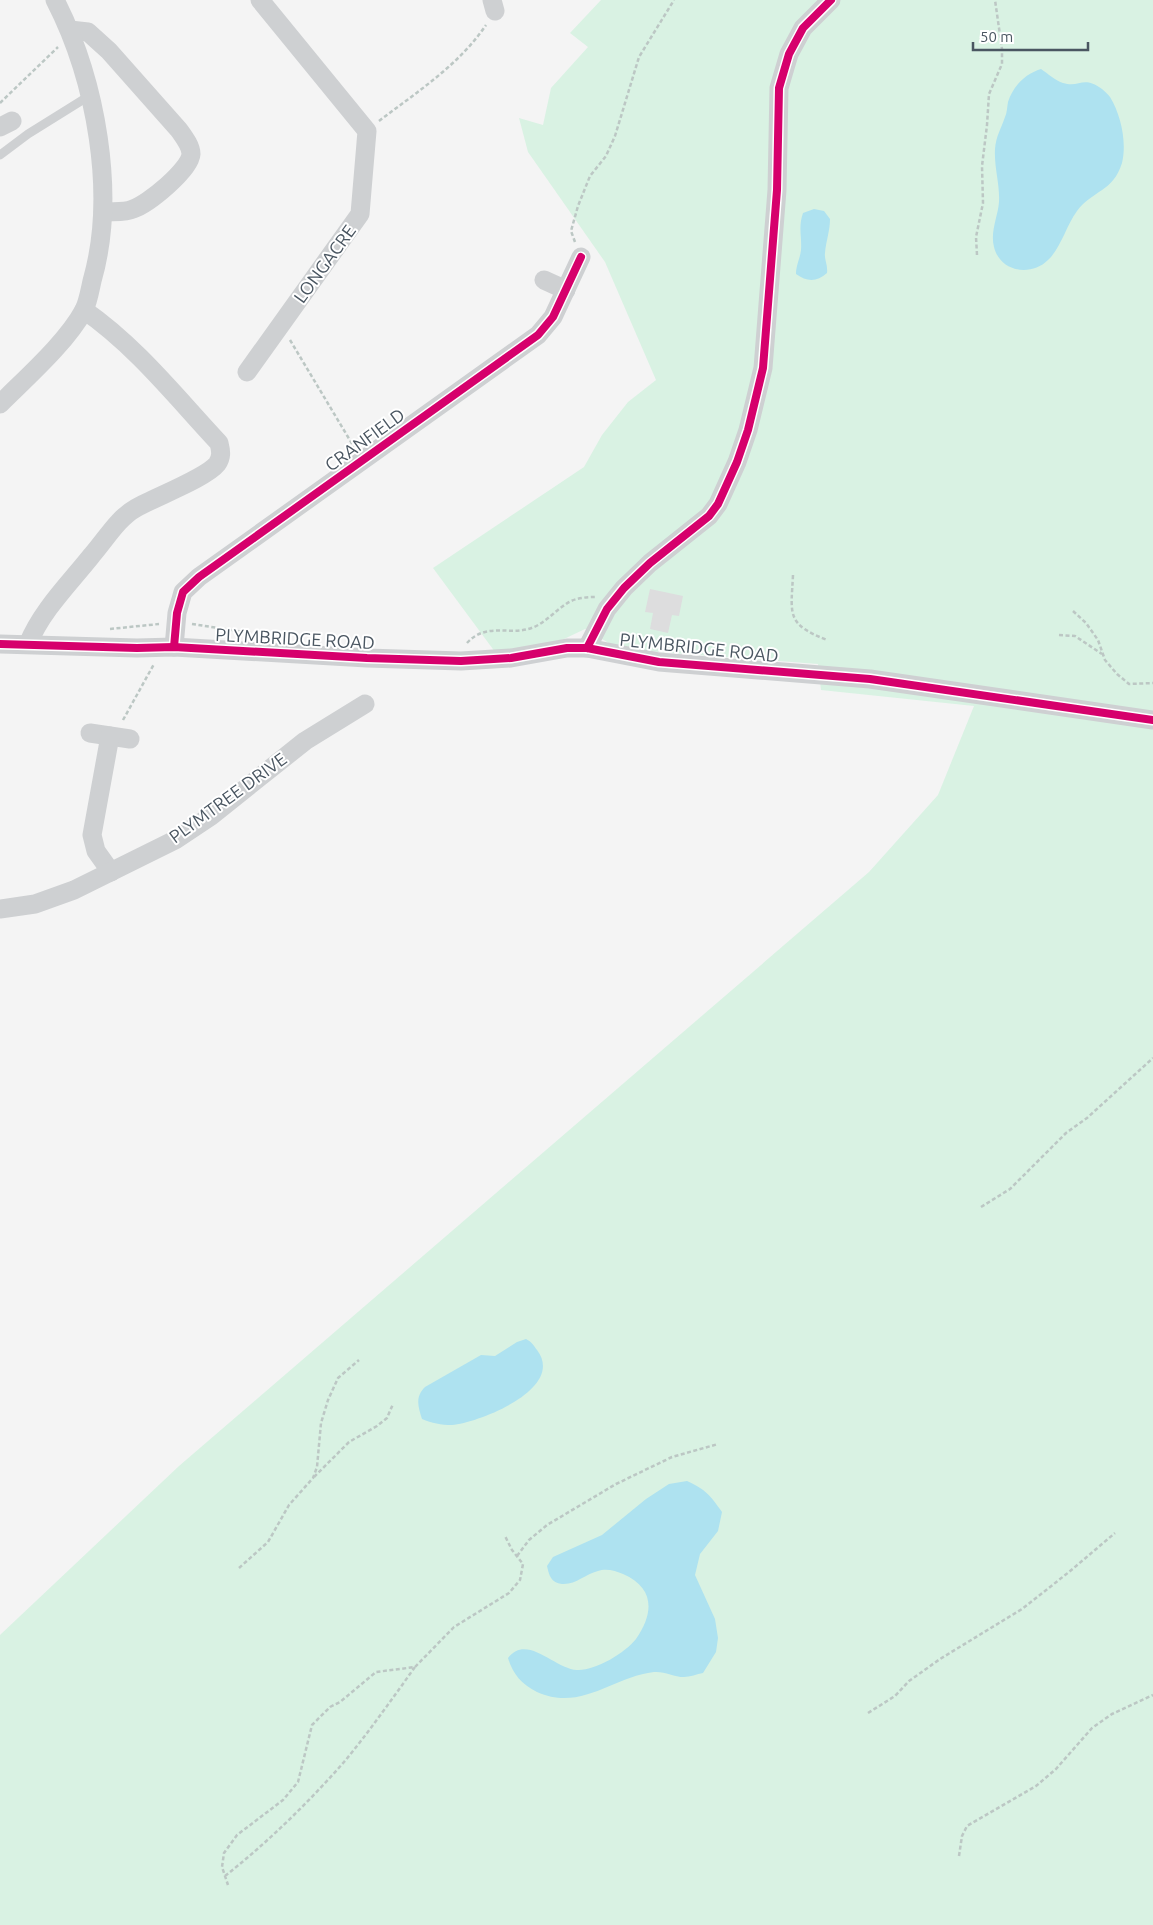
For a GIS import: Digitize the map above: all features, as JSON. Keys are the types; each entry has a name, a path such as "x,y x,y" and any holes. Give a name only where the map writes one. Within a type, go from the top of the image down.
{"street":[{"path":"0,404 49,355 84,310 98,261 103,179 100,144 71,32 55,0"},
{"path":"260,0 367,131"},
{"path":"587,648 607,609 624,588 650,563 709,516 718,504 737,462 748,430 763,368 777,190 779,88 789,54 803,28 831,0"},
{"path":"71,32 88,32 109,51 180,130 191,154 186,166 152,197 133,210 102,212"},
{"name":"LONGACRE","path":"247,372 360,214 367,131"},
{"name":"CRANFIELD","path":"169,647 183,592 199,577 538,335 553,317 581,257"},
{"path":"544,280 566,290"},
{"path":"28,644 45,612 126,514 152,498 203,475 217,465 222,454 219,443 153,369 97,319 84,310"},
{"name":"PLYMBRIDGE ROAD","path":"0,644 169,647 367,658 461,661 511,658 567,648 587,648 659,662 870,679 1153,720"},
{"name":"PLYMTREE DRIVE","path":"0,909 35,904 74,890 175,840 211,816 305,741 365,704"},
{"path":"90,733 130,739"},
{"path":"110,736 92,835 96,851 111,872"}],"lane":[{"path":"0,155 28,134 89,96"}],"path":[{"path":"581,257 571,231 578,206 590,176 606,156 615,136 639,57 674,0"},
{"path":"977,255 976,237 983,203 982,166 989,94 1002,64 1002,48 995,0"},
{"path":"367,131 458,60 475,42 494,6"},
{"path":"0,102 71,32"},
{"path":"281,324 362,461"},
{"path":"793,575 791,605 794,617 800,627 827,640"},
{"path":"461,661 466,645 472,638 486,631 532,628 567,603 581,598 603,597 614,601"},
{"path":"1073,611 1086,623 1098,640 1105,660 1117,674 1129,684 1153,684"},
{"path":"1059,636 1075,636 1104,655"},
{"path":"129,709 169,647"},
{"path":"981,1207 1010,1189 1066,1133 1087,1118 1153,1058"},
{"path":"313,1478 317,1467 321,1424 328,1400 338,1378 359,1360"},
{"path":"239,1568 268,1542 289,1505 313,1478 349,1442 387,1418 394,1404"},
{"path":"517,1556 529,1540 547,1525 616,1484 672,1457 718,1444"},
{"path":"868,1713 895,1696 909,1681 940,1659 1022,1609 1115,1533"},
{"path":"225,1876 249,1857 344,1762 415,1667 454,1627 509,1593 520,1580 523,1564 512,1550 505,1536"},
{"path":"228,1885 222,1867 224,1853 236,1835 256,1822 283,1800 298,1782 312,1724 330,1707 340,1702 376,1672 415,1667"},
{"path":"958,1856 962,1836 967,1826 1036,1786 1056,1769 1092,1728 1112,1714 1153,1695"}],"green space":[{"path":"601,0 1153,0 1153,1925 0,1925 0,1635 179,1466 869,872 938,795 974,706 821,690 818,664 619,649 585,629 564,639 498,656 433,568 584,467 602,435 628,402 656,380 605,262 528,152 519,118 543,125 551,88 588,47 570,33"}],"water":[{"path":"1041,69 1060,82 1074,84 1086,82 1102,89 1114,104 1120,120 1124,146 1122,163 1113,180 1077,211 1053,255 1041,265 1025,270 1009,267 997,255 994,247 994,230 999,202 995,156 998,136 1013,91 1025,77"},
{"path":"814,209 824,211 830,219 825,255 827,273 819,278 808,280 796,274 801,250 800,227 803,213"},
{"path":"526,1339 537,1350 543,1364 540,1377 530,1390 516,1401 482,1417 452,1425 433,1423 422,1419 419,1398 425,1387 481,1355 495,1356 517,1342"},
{"path":"687,1481 699,1487 707,1494 722,1512 718,1531 700,1554 695,1575 715,1619 718,1638 716,1652 703,1673 684,1677 654,1672 624,1680 582,1696 568,1698 553,1697 537,1692 527,1686 515,1674 508,1658 516,1651 524,1649 532,1651 568,1668 584,1670 592,1668 625,1650 636,1639 646,1620 648,1611 646,1594 641,1586 617,1572 601,1570 572,1583 562,1584 555,1582 547,1566 553,1557 602,1535 646,1499 669,1484"}],"building":[{"path":"650,589 683,596 679,616 672,615 668,633 650,629 653,613 645,612"}],"cycle path":[{"path":"587,648 607,609 624,588 650,563 709,516 718,504 737,462 748,430 763,368 777,190 779,88 789,54 803,28 831,0"},
{"path":"174,647 177,613 183,592 199,577 538,335 553,317 581,257"},
{"path":"0,644 137,648 174,647 367,658 461,661 511,658 567,648 587,648 659,662 870,679 1153,720"}]}
